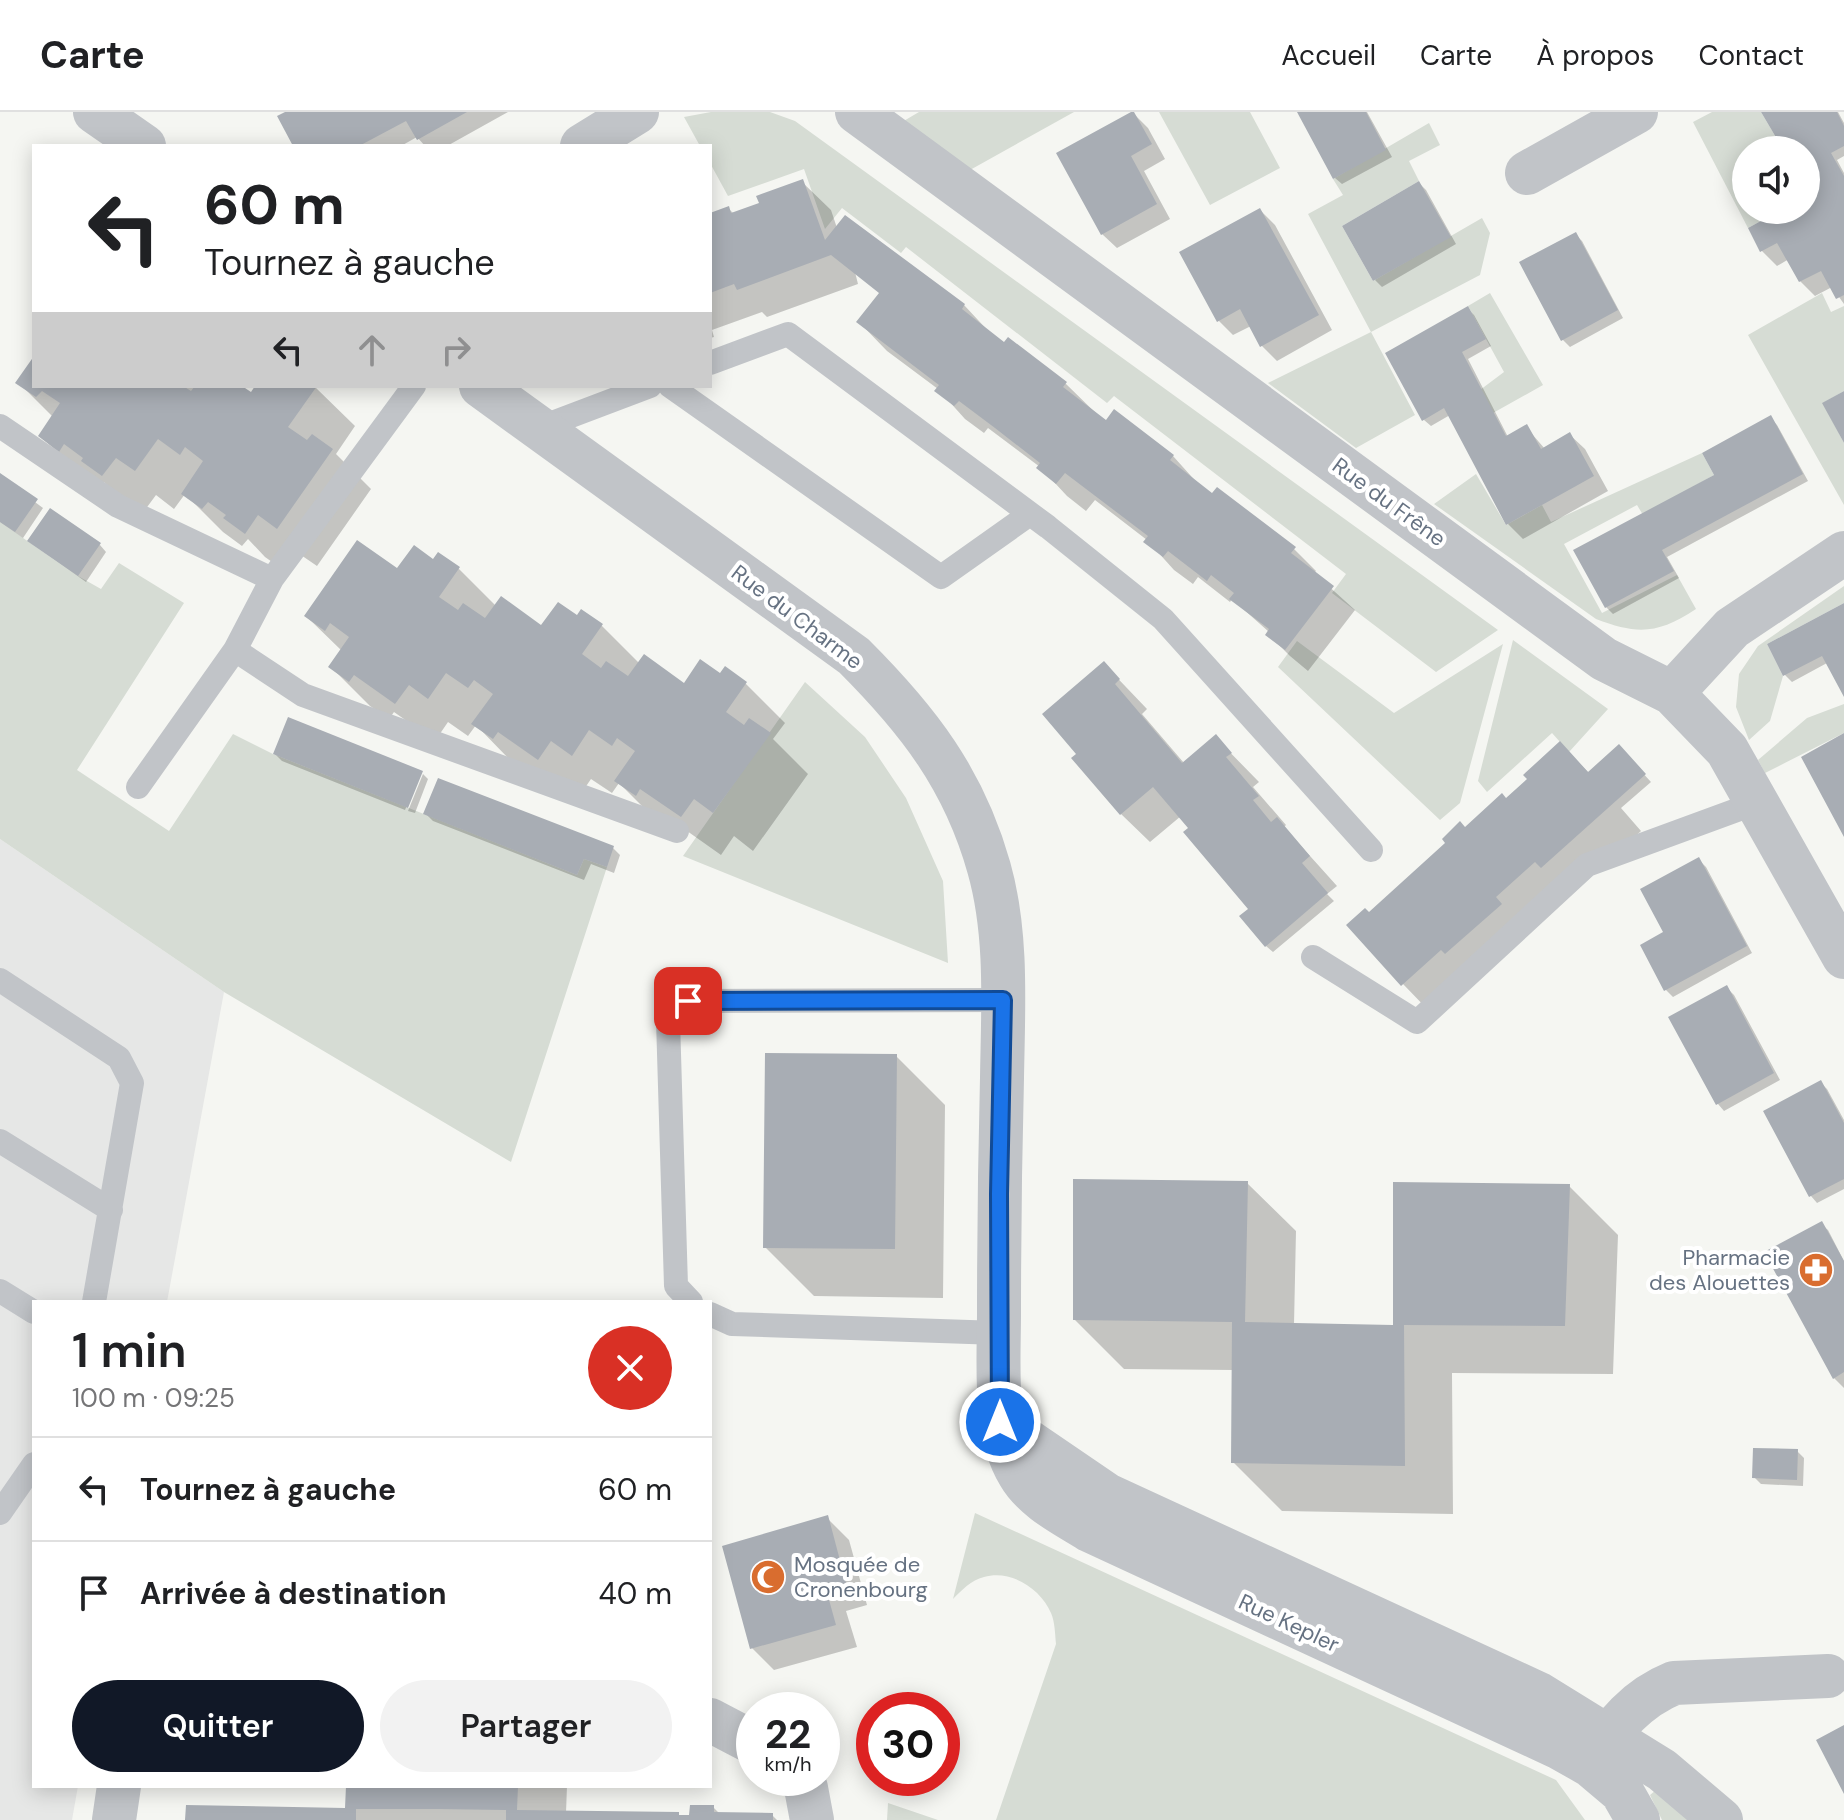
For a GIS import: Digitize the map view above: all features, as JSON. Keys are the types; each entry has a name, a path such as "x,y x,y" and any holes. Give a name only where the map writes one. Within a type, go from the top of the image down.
{"street":[{"path":"95,112 141,144"},
{"path":"585,144 637,112"},
{"name":"Rue du Frêne","path":"857,112 1604,659 1672,693 1727,750 1844,957"},
{"path":"1527,173 1636,112"},
{"name":"Rue du Charme","path":"484,388 854,656 897,700 928,737 971,816 989,868 995,897 1003,992"},
{"path":"1672,693 1732,628 1844,553"},
{"name":"Rue Kepler","path":"1003,992 1000,1422 1107,1495 1539,1694 1599,1751"},
{"path":"1599,1751 1651,1692 1674,1683 1828,1676"},
{"path":"712,1721 736,1734"},
{"path":"1599,1751 1638,1820"},
{"path":"1599,1751 1662,1770 1721,1820"},
{"path":"114,1820 119,1788"},
{"path":"808,1796 812,1820"}],"lane":[{"path":"712,362 788,334 1030,514 1163,619 1371,850"},
{"path":"138,787 235,650 272,579 413,388"},
{"path":"539,428 645,388"},
{"path":"673,388 941,577 1030,514"},
{"path":"0,426 118,506 272,579"},
{"path":"235,650 303,695 677,831"},
{"path":"1313,957 1417,1022 1587,865 1756,803"},
{"path":"0,980 119,1058 132,1083 94,1300"},
{"path":"689,1300 676,1286 668,1020 688,1001 1003,992"},
{"path":"0,1141 111,1210"},
{"path":"0,1291 32,1311"},
{"path":"712,1315 732,1324 999,1333"},
{"path":"3,1503 32,1467"}],"shaded area":[{"path":"711,112 770,112 795,121 1498,630 1436,672 1332,593 1346,574 1114,396 1107,403 906,247 901,253 842,208 825,229 804,169 728,196 712,167 712,144 699,144 684,117"},
{"path":"919,112 1074,112 970,170 902,122"},
{"path":"1159,112 1250,112 1280,168 1210,205"},
{"path":"1712,112 1761,112 1775,136 1732,136 1732,197 1693,122"},
{"path":"1429,123 1440,145 1409,161 1419,181 1342,226 1373,281 1482,218 1490,233 1480,275 1371,332 1308,214 1343,195 1333,179"},
{"path":"1490,293 1543,385 1493,413 1480,390 1504,372 1468,306"},
{"path":"1822,293 1831,312 1844,306 1844,391 1823,403 1844,443 1844,505 1748,335"},
{"path":"1371,332 1415,415 1356,448 1268,383"},
{"path":"1702,453 1714,475 1643,515 1637,505 1564,544 1602,613 1677,575 1696,609 1659,627 1624,628 1596,619 1434,504 1476,474 1506,525 1542,505 1551,522"},
{"path":"0,522 101,589 119,563 184,603 77,770 169,831 233,734 273,754 577,875 584,859 607,867 511,1162 224,992 0,839"},
{"path":"1844,586 1844,603 1767,644 1783,676 1770,721 1749,740 1736,707 1739,674 1758,646"},
{"path":"1513,640 1608,709 1569,752 1552,733 1487,792 1478,781"},
{"path":"1297,641 1394,713 1503,644 1460,803 1440,820 1278,667"},
{"path":"805,682 865,737 906,798 943,881 948,963 683,856"},
{"path":"1844,704 1844,733 1765,773 1758,760 1807,718"},
{"path":"0,839 224,992 167,1300 32,1300 32,1788 78,1788 72,1820 0,1820"},
{"path":"975,1513 1556,1780 1585,1820 996,1820 1056,1644 1051,1613 1040,1596 1024,1583 1004,1576 979,1578 953,1599"},
{"path":"1656,1790 1692,1820 1662,1820 1650,1795"},
{"path":"888,1803 938,1820 887,1820"}],"building":[{"path":"285,112 467,112 417,140 406,121 363,144 292,144 277,116"},
{"path":"1134,112 1152,144 1131,156 1157,204 1101,235 1056,153"},
{"path":"1297,112 1366,112 1386,150 1333,179"},
{"path":"1761,112 1837,112 1844,126 1844,146 1831,153 1844,176 1844,295 1836,299 1821,271 1799,282 1777,243 1760,252 1748,228 1755,224 1820,224 1820,136 1775,136"},
{"path":"803,179 825,240 845,215 965,304 962,309 1004,342 1008,337 1067,382 1063,387 1106,420 1114,409 1174,455 1170,460 1212,493 1217,487 1296,547 1291,553 1334,586 1285,650 1265,635 1269,629 1229,599 1234,593 1211,575 1207,581 1168,551 1163,557 1143,542 1148,536 1065,473 1056,484 1036,468 1040,463 995,428 959,401 954,406 934,391 939,385 856,322 879,293 831,255 737,290 734,284 712,292 712,212 729,206 731,213 759,203 756,196"},
{"path":"1419,181 1451,237 1373,281 1342,226"},
{"path":"1260,208 1319,315 1260,347 1240,309 1217,322 1179,252"},
{"path":"1576,232 1618,310 1561,341 1519,262"},
{"path":"1468,306 1486,339 1462,352 1506,436 1527,424 1541,449 1570,432 1594,476 1506,525 1444,408 1422,421 1385,353"},
{"path":"32,359 32,388 186,388 191,391 193,388 245,388 251,392 254,388 316,388 288,427 307,440 312,434 333,449 277,529 258,515 245,534 208,502 202,509 181,494 203,461 185,447 180,455 158,439 135,471 116,458 102,476 64,444 59,452 38,436 60,403 42,391 36,397 15,383"},
{"path":"1844,391 1844,443 1822,403"},
{"path":"1771,415 1803,474 1662,550 1674,571 1605,608 1573,550 1714,475 1702,453"},
{"path":"0,473 38,499 15,532 0,522"},
{"path":"50,508 101,543 78,576 27,541"},
{"path":"357,540 397,568 414,545 433,559 438,552 460,567 439,597 458,610 463,603 485,618 501,596 541,625 558,602 577,615 581,609 603,624 582,654 601,668 606,661 628,676 644,654 684,683 700,659 720,673 725,666 747,682 726,712 744,725 749,718 771,733 713,813 694,799 681,817 640,789 636,796 614,781 635,751 617,738 612,746 589,730 572,756 551,741 538,760 498,732 493,739 471,724 493,694 474,680 468,688 446,673 428,699 409,685 395,704 354,675 349,682 328,667 349,637 330,623 325,631 304,616"},
{"path":"1844,603 1844,697 1822,656 1783,676 1767,644"},
{"path":"1104,661 1120,679 1115,684 1182,763 1216,734 1232,753 1226,757 1259,796 1253,800 1271,822 1277,817 1310,856 1302,863 1328,893 1265,947 1239,916 1248,909 1183,832 1188,828 1153,787 1120,815 1071,758 1076,754 1042,714"},
{"path":"288,717 423,771 408,808 273,754"},
{"path":"1844,733 1844,837 1801,757"},
{"path":"1560,741 1588,772 1619,744 1646,774 1541,868 1535,862 1496,897 1502,904 1445,954 1441,950 1401,986 1346,925 1365,908 1369,912 1445,843 1442,839 1460,821 1465,827 1502,793 1506,798 1527,779 1523,775"},
{"path":"438,778 614,846 607,867 584,859 577,875 423,814"},
{"path":"1699,857 1747,946 1664,991 1640,945 1663,932 1640,889"},
{"path":"1727,985 1774,1073 1716,1105 1668,1017"},
{"path":"765,1053 897,1054 895,1249 763,1248"},
{"path":"1821,1080 1844,1123 1844,1179 1809,1197 1763,1111"},
{"path":"1073,1179 1248,1181 1245,1322 1393,1325 1393,1182 1570,1184 1565,1326 1404,1325 1405,1466 1231,1463 1232,1322 1073,1320"},
{"path":"1822,1221 1844,1261 1844,1372 1833,1379 1764,1252"},
{"path":"1753,1448 1798,1449 1797,1480 1752,1478"},
{"path":"828,1515 846,1583 826,1589 836,1625 750,1649 722,1546"},
{"path":"1844,1725 1844,1794 1816,1740"},
{"path":"346,1788 518,1788 517,1810 679,1812 679,1815 689,1815 690,1805 714,1805 714,1812 773,1813 773,1820 506,1820 506,1810 356,1809 356,1820 185,1820 186,1805 345,1808"}],"place":[{"name":"Pharmacie des Alouettes","path":"1816,1270"},
{"name":"Mosquée de Cronenbourg","path":"768,1577"}],"route":[{"path":"688,1001 1003,1000 999,1194 1000,1422"}]}
